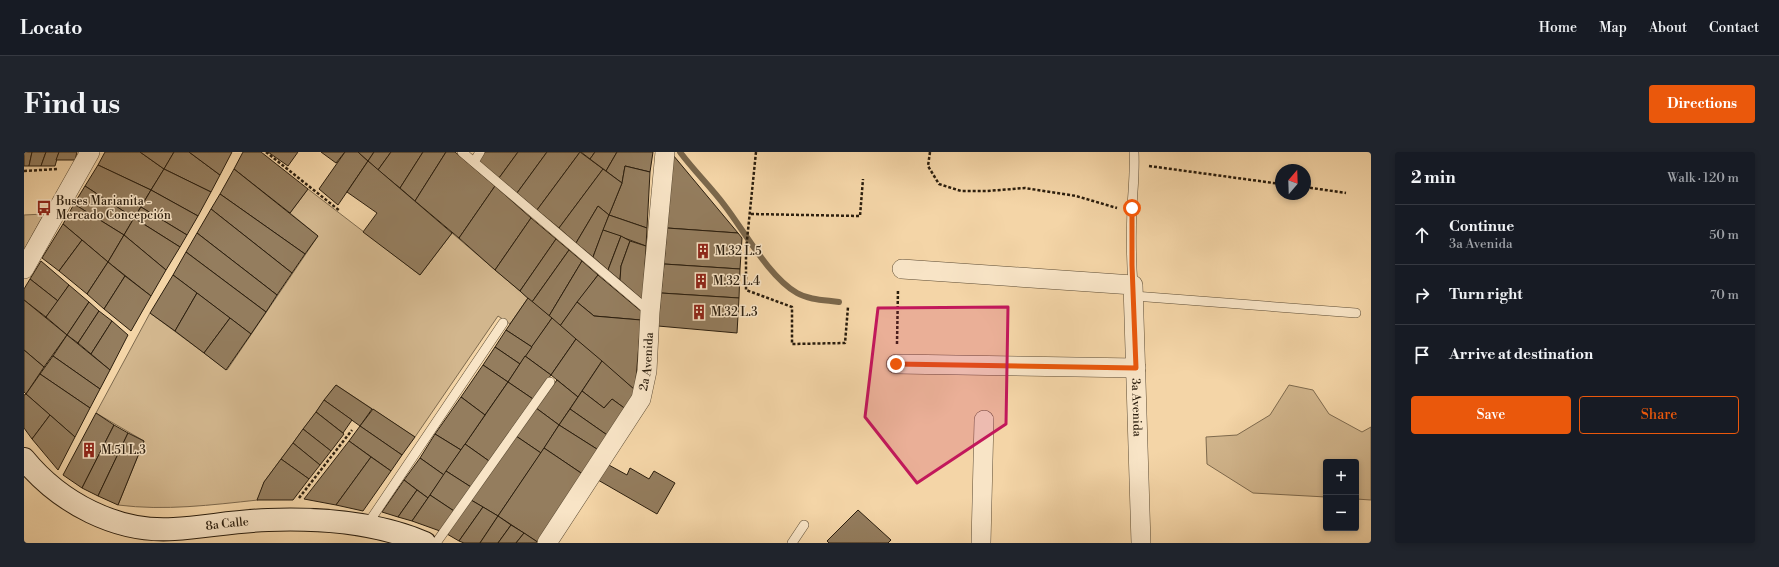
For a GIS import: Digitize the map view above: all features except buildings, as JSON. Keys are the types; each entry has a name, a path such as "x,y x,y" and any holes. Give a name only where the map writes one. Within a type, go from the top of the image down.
{"main road":[{"name":"8a Calle","path":"24,459 62,495 88,511 132,525 157,529 174,529 267,520 321,521 366,526 392,532 425,543"}],"street":[{"path":"24,269 90,152"},
{"name":"2a Avenida","path":"547,543 642,399 647,371 650,312 665,153"},
{"path":"902,270 1134,290"},
{"name":"3a Avenida","path":"1134,290 1141,543"},
{"path":"896,364 1136,368"},
{"path":"981,543 984,420"}],"lane":[{"path":"462,152 650,312"},
{"path":"474,162 480,152"},
{"name":"3a Avenida","path":"1134,152 1135,164 1132,208 1134,290"},
{"path":"1134,290 1356,313"},
{"path":"366,526 503,323"},
{"path":"436,543 550,382"},
{"path":"792,543 804,525"}],"path":[{"path":"266,152 340,211"},
{"path":"756,152 751,214 746,250 746,290 792,307 792,344 845,343 848,307"},
{"path":"930,152 928,166 939,184 961,191 987,191 1025,188 1076,196 1116,208 1132,208"},
{"path":"1135,164 1275,183"},
{"path":"24,171 80,168"},
{"path":"751,214 860,216 863,178"},
{"path":"1311,189 1346,193"},
{"path":"896,364 899,273 902,270"},
{"path":"282,520 352,430"}],"highlighted area":[{"path":"1008,307 1006,424 917,483 865,417 878,308"}],"shaded area":[{"path":"308,189 420,275 452,233 528,298 510,324 498,316 415,437 336,385 264,482 258,500 171,507 136,507 118,505 144,441 96,413 150,313 227,370 318,236 290,213"},
{"path":"44,214 24,250 24,215"},
{"path":"1289,385 1313,390 1329,414 1362,432 1371,427 1371,500 1359,499 1359,459 1323,459 1323,497 1253,493 1207,464 1206,437 1237,435 1270,415"}],"waterway":[{"path":"680,152 720,199 767,265 787,286 797,293 807,297 839,302"}],"place":[{"name":"Buses Marianita - Mercado Concepción","path":"44,208"},
{"name":"M.32 L.5","path":"703,251"},
{"name":"M.32 L.4","path":"701,281"},
{"name":"M.32 L.3","path":"699,312"},
{"name":"M.51 L.3","path":"89,450"}],"route":[{"path":"896,364 1136,368 1132,265 1132,208"}]}
